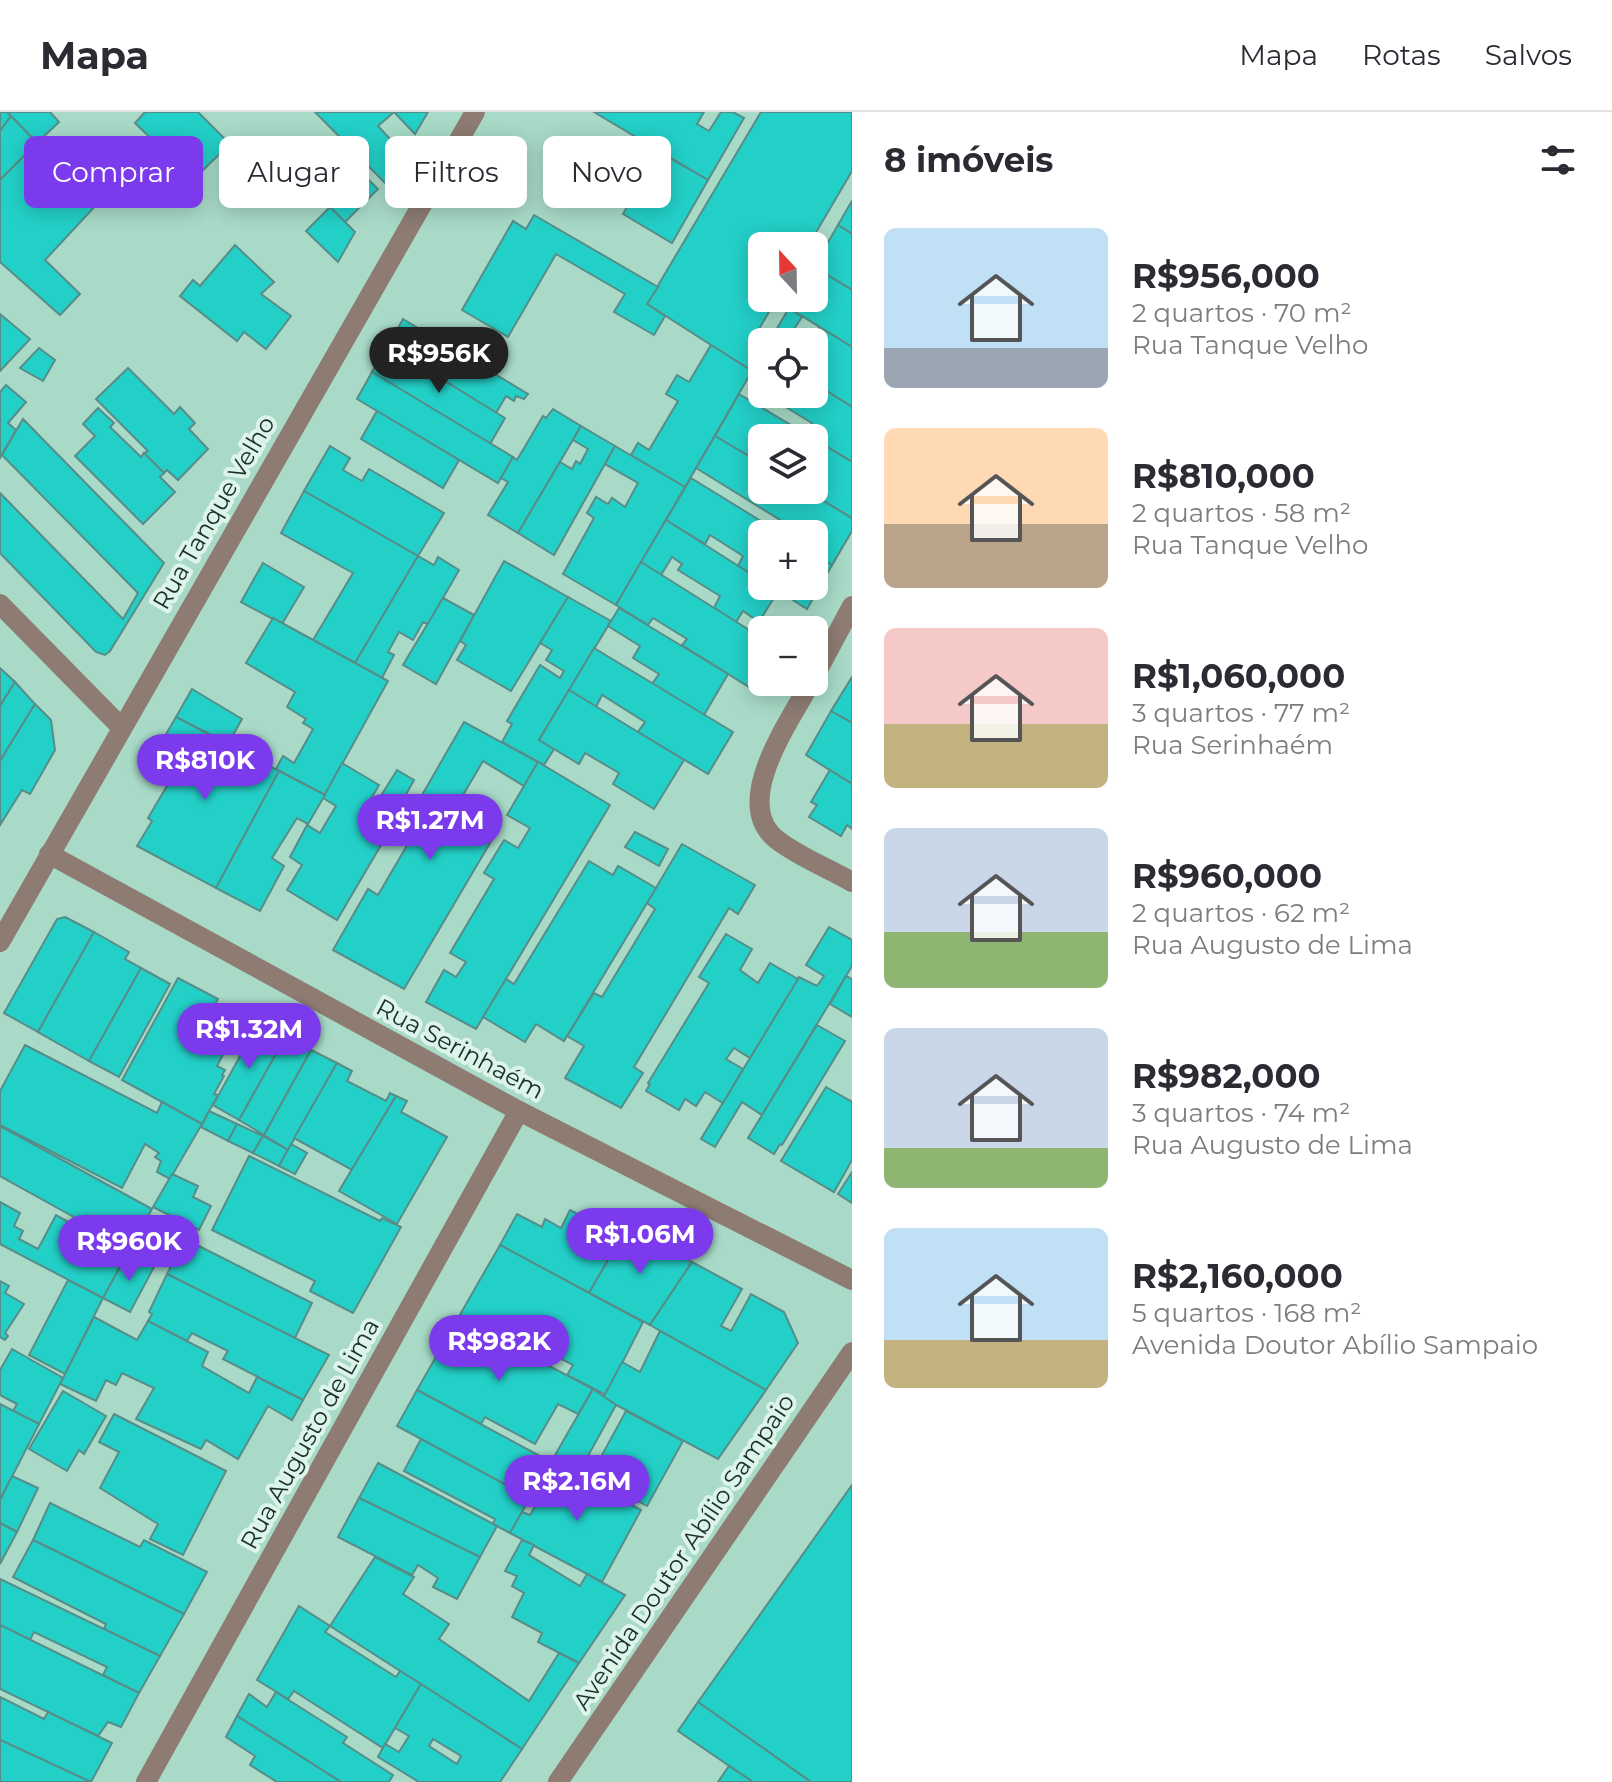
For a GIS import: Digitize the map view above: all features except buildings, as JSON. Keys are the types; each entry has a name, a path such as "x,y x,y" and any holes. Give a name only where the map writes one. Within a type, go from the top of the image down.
{"street":[{"name":"Rua Tanque Velho","path":"0,942 475,112"},
{"path":"0,604 121,727"},
{"path":"828,652 852,606"},
{"path":"804,696 776,747 759,787 758,808 764,827 777,840 852,882"},
{"name":"Rua Serinhaém","path":"49,854 519,1111 852,1280"},
{"name":"Rua Augusto de Lima","path":"146,1782 519,1111"},
{"name":"Avenida Doutor Abílio Sampaio","path":"558,1782 852,1352"}]}
